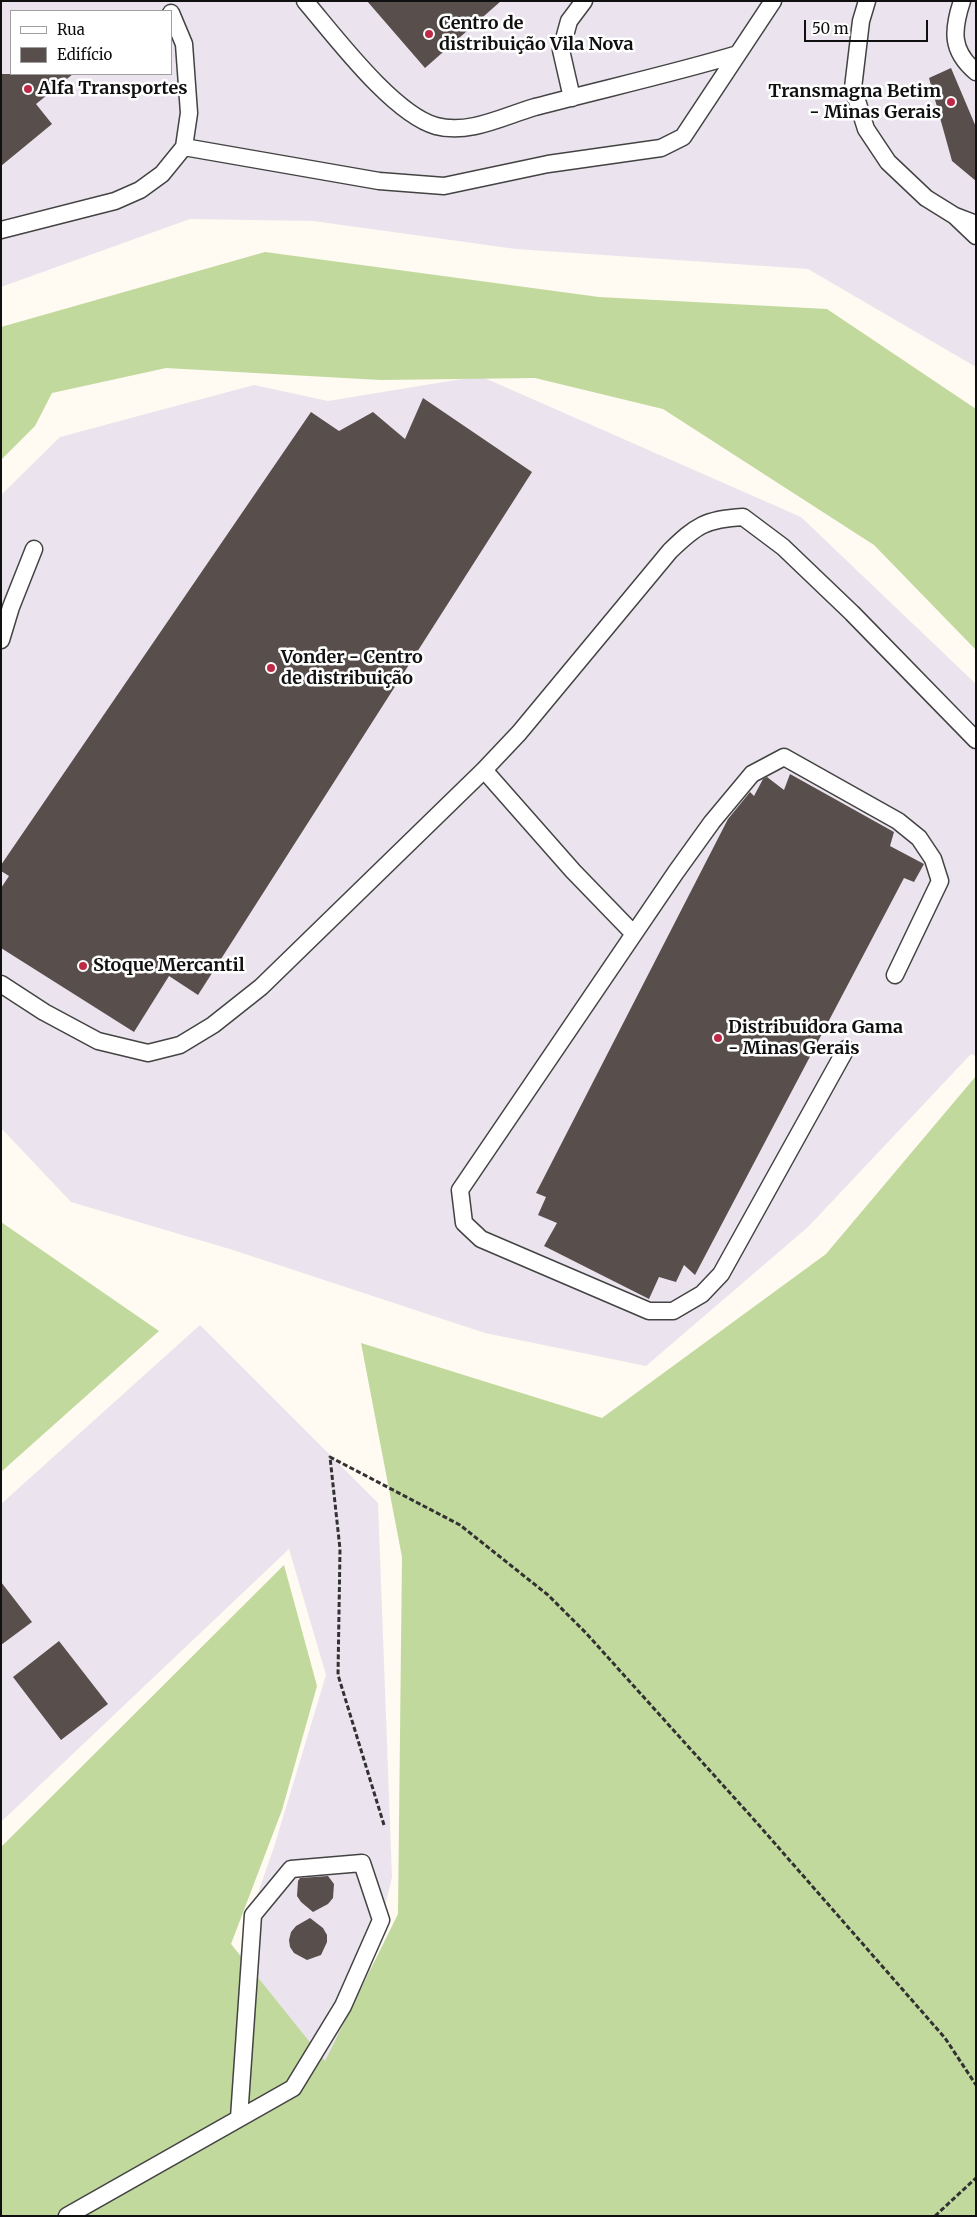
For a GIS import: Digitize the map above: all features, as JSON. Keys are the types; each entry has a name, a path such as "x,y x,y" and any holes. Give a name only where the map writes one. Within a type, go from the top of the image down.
{"lane":[{"path":"305,1 355,61 402,108 436,126 459,127 483,124 534,108 676,73 738,54"},
{"path":"572,98 561,50 569,21 584,1"},
{"path":"184,147 379,181 444,186 548,164 661,148 683,137 773,1"},
{"path":"867,1 861,21 853,88 866,129 888,162 926,198 955,216 976,224"},
{"path":"962,1 955,33 958,50 963,61 976,72"},
{"path":"1,230 115,201 140,190 162,174 184,147 189,113 184,44 172,14"},
{"path":"955,216 976,236"},
{"path":"1,984 44,1012 98,1041 148,1053 180,1045 213,1025 261,987 484,770 519,733 670,552 693,530 718,518 743,516 783,546 852,613 976,740"},
{"path":"1,640 11,607 34,549"},
{"path":"846,1049 721,1274 702,1294 673,1310 649,1311 481,1239 464,1223 460,1190 676,872 734,794 752,774 784,757 898,821 919,838 933,859 940,881 895,976"},
{"path":"484,770 572,871 634,934"},
{"path":"67,2216 293,2088 343,2006 382,1920 362,1863 291,1869 253,1915 239,2118"}],"path":[{"path":"384,1825 338,1675 340,1550 330,1457 460,1525 548,1595 586,1634 783,1852 945,2038 976,2085"},
{"path":"936,2216 976,2178"}],"shaded area":[{"path":"1,1 976,1 976,367 808,269 516,249 313,221 190,219 1,287"},
{"path":"480,376 801,517 976,684 976,1056 971,1054 808,1227 646,1366 485,1333 233,1250 71,1202 1,1128 1,495 60,437 254,385 328,401"},
{"path":"200,1325 378,1503 392,1877 349,2059 258,2132 225,2045 244,1933 274,1847 326,1675 289,1549 1,1822 1,1504"}],"green space":[{"path":"265,252 599,297 827,309 976,409 976,650 874,545 663,409 535,378 380,380 166,368 52,393 35,426 1,460 1,327"},
{"path":"976,1076 976,2216 1,2216 1,1847 284,1565 317,1686 282,1810 231,1944 325,2061 398,1914 402,1557 361,1343 602,1418 826,1254"},
{"path":"1,1222 159,1331 1,1472"}],"building":[{"name":"Centro de distribuição Vila Nova","path":"367,1 501,1 425,68"},
{"name":"Transmagna Betim - Minas Gerais","path":"951,68 976,127 976,181 952,161 929,78"},
{"name":"Alfa Transportes","path":"1,74 72,75 36,104 52,124 1,166"},
{"name":"Vonder - Centro de distribuição","path":"423,398 532,472 198,995 169,976 134,1032 1,948 1,888 9,876 1,871 1,865 311,412 339,431 373,412 405,439"},
{"name":"Distribuidora Gama - Minas Gerais","path":"790,774 894,832 890,846 924,864 914,882 904,878 695,1275 684,1265 676,1282 659,1277 649,1299 544,1246 557,1223 538,1215 546,1197 536,1193 728,819 750,792 754,796 763,779 767,777 784,790"},
{"path":"1,1582 32,1622 1,1645"},
{"path":"59,1641 108,1704 61,1740 13,1677"},
{"path":"328,1876 334,1884 333,1898 328,1904 313,1912 297,1896 298,1881 300,1878"},
{"path":"310,1918 323,1928 327,1935 327,1942 321,1955 307,1960 294,1953 290,1947 289,1940 291,1932 296,1926"}],"place":[{"name":"Centro de distribuição Vila Nova","path":"429,34"},
{"name":"Alfa Transportes","path":"28,89"},
{"name":"Transmagna Betim - Minas Gerais","path":"951,102"},
{"name":"Vonder - Centro de distribuição","path":"271,668"},
{"name":"Stoque Mercantil","path":"83,966"},
{"name":"Distribuidora Gama - Minas Gerais","path":"718,1038"}]}
